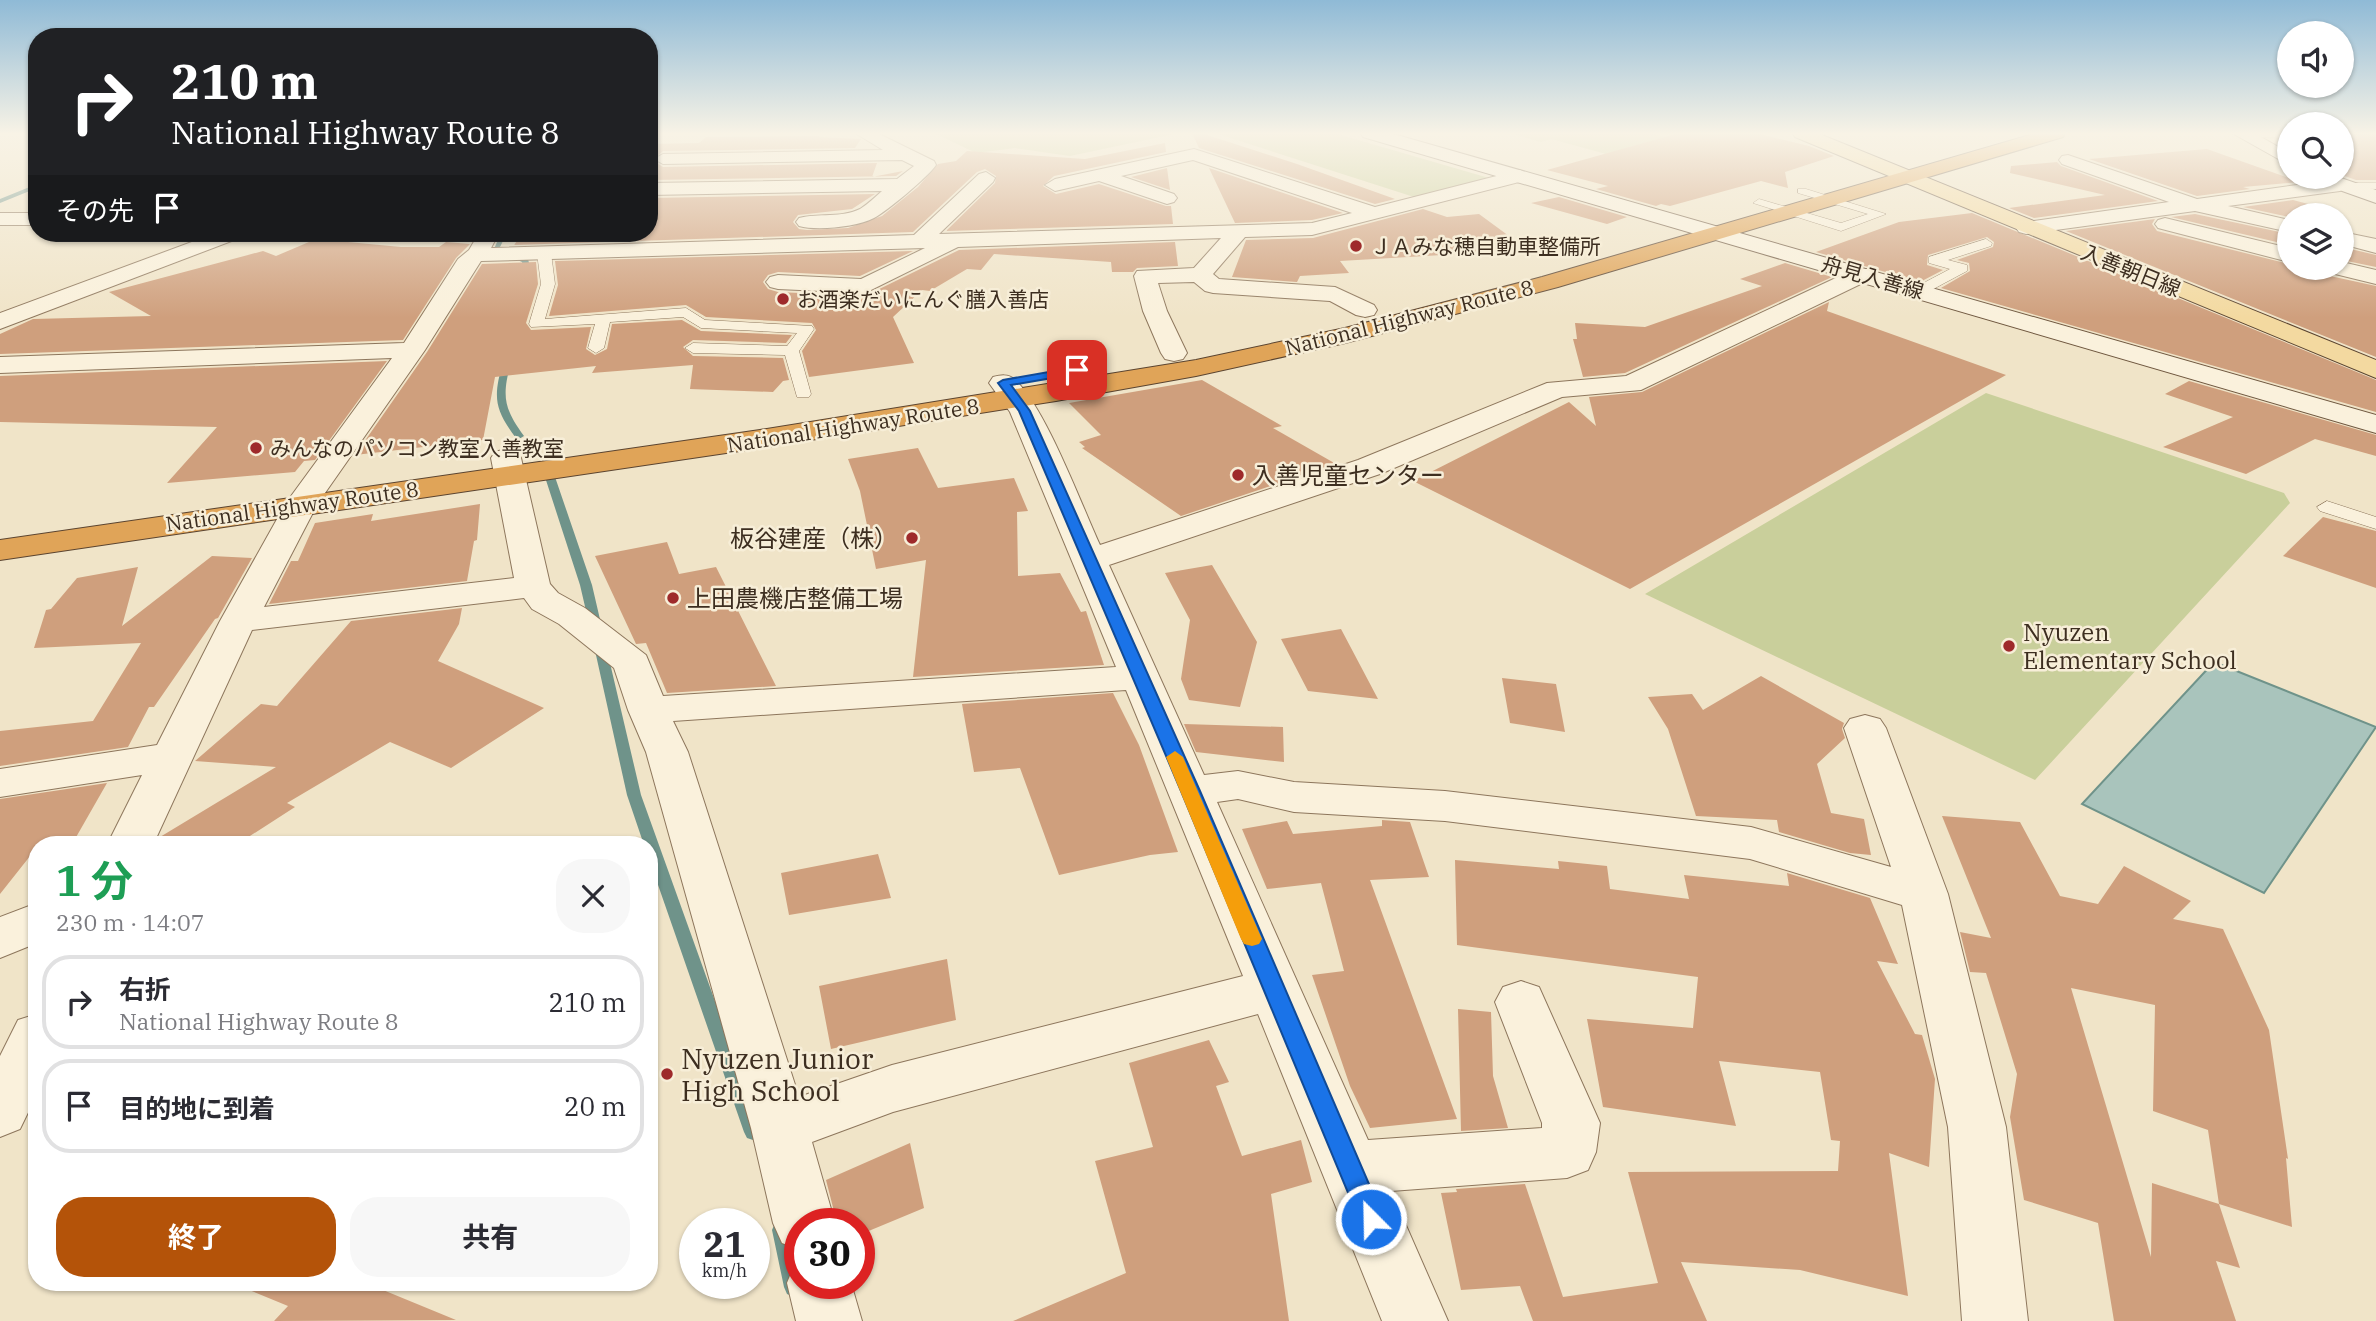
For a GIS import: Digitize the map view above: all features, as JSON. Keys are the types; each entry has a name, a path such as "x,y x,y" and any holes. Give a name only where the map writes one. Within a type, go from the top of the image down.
{"highway":[{"name":"National Highway Route 8","path":"0,550 506,458 1003,383 1174,353 1366,310 1789,195"},
{"name":"National Highway Route 8","path":"0,534 307,495 668,454 1100,386 1215,364 1422,317 1723,233 1833,195"}],"main road":[{"name":"入善朝日線","path":"1950,195 2376,370"}],"street":[{"path":"782,222 835,221 866,214 889,195"},
{"path":"920,241 969,195"},
{"path":"1157,195 1167,198"},
{"path":"1317,195 1376,214"},
{"path":"499,242 544,253 1312,229 1449,195"},
{"name":"舟見入善線","path":"1587,195 2376,424"},
{"path":"2167,195 2196,205 2277,223"},
{"path":"2026,228 2254,195"},
{"path":"2123,214 2277,252"},
{"path":"0,219 28,219"},
{"path":"1200,275 1238,232"},
{"path":"778,282 865,286 960,240"},
{"path":"2354,241 2376,246"},
{"path":"0,322 211,242"},
{"path":"134,836 238,621 307,495 412,350 480,242"},
{"path":"576,251 582,242"},
{"path":"2354,272 2376,277"},
{"path":"1088,560 1369,467 1557,389 1631,384 1863,274"},
{"path":"1174,353 1155,311 1144,276 1200,275 1213,286 1335,294 1366,310"},
{"path":"0,365 412,350"},
{"path":"1003,383 1024,411 1138,677 1191,791 1415,1321"},
{"path":"506,458 533,586 545,601 572,616 632,663 648,710 667,752 780,1128 800,1208"},
{"path":"238,621 533,586"},
{"path":"648,710 1138,677"},
{"path":"1866,728 1924,894 1977,1126 1995,1321"},
{"path":"0,783 173,756"},
{"path":"1191,791 1238,785 1294,797 1445,806 1751,844 1924,894"},
{"path":"0,939 28,925"},
{"path":"780,1128 892,1089 1273,989"},
{"path":"1349,1168 1567,1152 1572,1123 1521,1002"},
{"path":"0,1112 28,1055"},
{"path":"823,1299 829,1321"}],"lane":[{"path":"1759,203 1841,227 1880,214 1814,195"},
{"path":"1919,290 1962,268 1934,260 1986,243"},
{"path":"544,253 548,284 536,324 686,312 701,324 807,329 791,351"},
{"path":"596,348 604,319"},
{"path":"693,348 791,351"},
{"path":"791,351 803,394"},
{"path":"2327,507 2376,523"}],"green space":[{"path":"1986,393 2284,493 2290,503 2035,780 1645,594"}],"water":[{"path":"2214,662 2376,727 2264,893 2082,804"}],"building":[{"path":"874,195 852,209 798,215 793,222 799,229 807,230 848,228 882,216 909,195 953,195 913,232 658,240 658,198"},
{"path":"983,195 1131,195 1171,206 1173,224 946,231"},
{"path":"1222,195 1288,195 1343,213 1312,220 1235,223"},
{"path":"1346,195 1383,195 1395,199 1375,204"},
{"path":"1616,195 1711,195 1670,206 1656,206"},
{"path":"2105,195 2140,195 2158,201 2034,218 2009,208"},
{"path":"1559,197 1627,217 1607,224 1531,203"},
{"path":"2293,200 2304,203 2277,203 2277,214 2243,207"},
{"name":"ＪＡみな穂自動車整備所","path":"1423,209 1447,217 1479,214 1528,250 1340,261 1349,273 1300,276 1297,282 1232,277 1246,240 1313,238"},
{"path":"1972,213 2376,380 2376,412 1941,288 1970,271 1969,263 1957,260 1993,247 1994,242 1987,237 1928,255 1927,265 1943,270 1920,282 1816,252 1899,222"},
{"path":"2195,214 2277,231 2277,242 2171,217"},
{"path":"2155,219 2152,224 2157,231 2277,261 2277,280 2348,280 2376,286 2376,357 2066,231"},
{"path":"309,242 348,242 401,247 439,247 446,242 470,244 456,258 403,340 0,354 0,334 33,319 151,316 109,292 263,251 276,256"},
{"path":"516,242 606,242 514,245"},
{"path":"1175,242 1178,266 1137,268 1133,272 1112,272 1111,262 994,254 981,270 967,269 930,291 922,290 893,317 914,363 809,377 802,351 816,330 812,323 706,317 686,305 549,316 558,285 555,261 913,251 860,276 778,272 768,275 763,282 768,289 778,292 865,296 959,250"},
{"path":"2354,250 2376,255 2376,267 2354,262"},
{"path":"536,262 538,284 526,323 531,330 591,327 586,349 595,355 607,349 612,324 682,320 701,331 792,335 786,343 693,340 683,347 693,356 783,358 789,380 783,381 773,392 690,389 693,365 592,373 596,366 495,377 483,440 355,455 427,352 482,264"},
{"path":"1785,263 1832,277 1625,373 1583,377 1573,339 1577,339 1575,323 1645,327 1762,286 1740,279"},
{"path":"1829,302 1827,311 2006,375 1630,589 1413,481 1569,402 1596,426 1589,397 1642,392"},
{"path":"387,361 315,460 304,461 295,472 167,483 217,427 0,422 0,376"},
{"path":"1202,380 1282,426 1273,428 1336,464 1181,516 1082,448 1085,447 1079,442 1101,435 1069,403"},
{"path":"2189,381 2376,435 2376,456 2315,439 2246,474 2163,447 2233,417 2165,394"},
{"path":"918,448 938,488 1014,478 1028,511 1017,512 1018,576 1060,573 1081,612 1086,611 1104,665 913,677 926,560 876,569 860,491 848,459"},
{"path":"480,504 477,540 474,541 467,581 269,604 291,561 298,561 315,523 373,514 371,521"},
{"path":"2323,517 2376,531 2376,588 2283,556"},
{"path":"667,542 679,574 716,567 776,686 667,693 646,643 636,644 595,556"},
{"path":"212,556 252,558 218,618 154,707 149,707 128,747 0,766 0,731 93,721 141,643 34,648 46,610 51,609 77,578 138,567 122,626"},
{"path":"1212,565 1257,642 1240,707 1189,700 1181,679 1190,620 1165,573"},
{"path":"462,608 459,624 438,661 544,708 451,768 390,742 287,803 295,807 250,836 162,836 276,767 195,761 261,704 277,706 351,621"},
{"path":"1341,629 1378,699 1308,691 1281,639"},
{"path":"1761,676 1844,723 1842,729 1845,738 1817,764 1831,813 1864,819 1871,855 1850,853 1779,832 1777,820 1696,816 1668,729 1648,697 1692,694 1703,710"},
{"path":"1502,678 1556,684 1565,732 1510,723"},
{"path":"1113,693 1139,745 1178,852 1150,855 1059,875 1020,768 974,772 962,704"},
{"path":"1184,724 1283,727 1284,762 1196,752"},
{"path":"107,783 77,836 28,836 28,859 0,894 0,799"},
{"path":"1942,816 2020,822 2060,896 2098,904 2124,866 2191,901 2173,919 2223,929 2269,1030 2288,1159 2286,1158 2292,1227 2219,1204 2240,1268 2216,1261 2236,1321 2114,1321 2098,1223 2024,1200 2010,1117 2017,1074 1986,973 1970,972 1960,932 1991,938","holes":["2071,988 2155,1005 2153,1111 2208,1130 2219,1204 2152,1183 2151,1257"]},
{"path":"1382,820 1410,822 1429,877 1370,880 1457,1119 1370,1128 1350,1086 1312,975 1344,971 1321,883 1267,889 1242,829 1287,821 1293,834 1382,826"},
{"path":"878,854 891,898 789,915 781,873"},
{"path":"1455,860 1559,869 1558,861 1607,866 1610,889 1689,899 1684,875 1789,886 1787,873 1870,898 1898,964 1877,961 1915,1034 1922,1035 1935,1079 1929,1167 1889,1153 1908,1296 1800,1270 1681,1262 1707,1321 1533,1321 1520,1286 1461,1290 1441,1193 1457,1192 1456,1189 1525,1184 1563,1297 1658,1283 1628,1172 1838,1171 1840,1141 1831,1140 1820,1072 1719,1061 1736,1126 1603,1107 1587,1019 1693,1028 1698,977 1457,945"},
{"path":"947,959 956,1020 831,1049 819,986"},
{"path":"1458,1009 1491,1012 1493,1076 1508,1128 1461,1131"},
{"path":"1209,1040 1229,1082 1216,1086 1242,1156 1301,1140 1312,1182 1271,1194 1289,1321 1013,1321 1126,1273 1095,1161 1153,1147 1129,1063"},
{"path":"910,1143 924,1208 875,1228 875,1208 833,1208 826,1180"},
{"path":"251,1291 385,1291 456,1320 274,1321 288,1306"}],"waterway":[{"path":"0,201 16,195"},
{"path":"499,242 496,248 525,261 530,277"},
{"path":"507,362 500,401 506,417 519,436"},
{"path":"549,474 586,585 596,628"},
{"path":"600,646 634,795 648,836"},
{"path":"658,863 753,1132"},
{"path":"782,1230 784,1240"}],"slow traffic":[{"path":"1175,757 1252,939"}],"place":[{"name":"ＪＡみな穂自動車整備所","path":"1356,246"},
{"name":"お酒楽だいにんぐ膳入善店","path":"783,299"},
{"name":"みんなのパソコン教室入善教室","path":"256,448"},
{"name":"入善児童センター","path":"1238,475"},
{"name":"板谷建産（株）","path":"912,538"},
{"name":"上田農機店整備工場","path":"673,598"},
{"name":"Nyuzen Elementary School","path":"2009,646"},
{"name":"Nyuzen Junior High School","path":"667,1074"}],"route":[{"path":"1077,370 1003,383 1024,411 1138,677 1191,791 1371,1219"}]}
